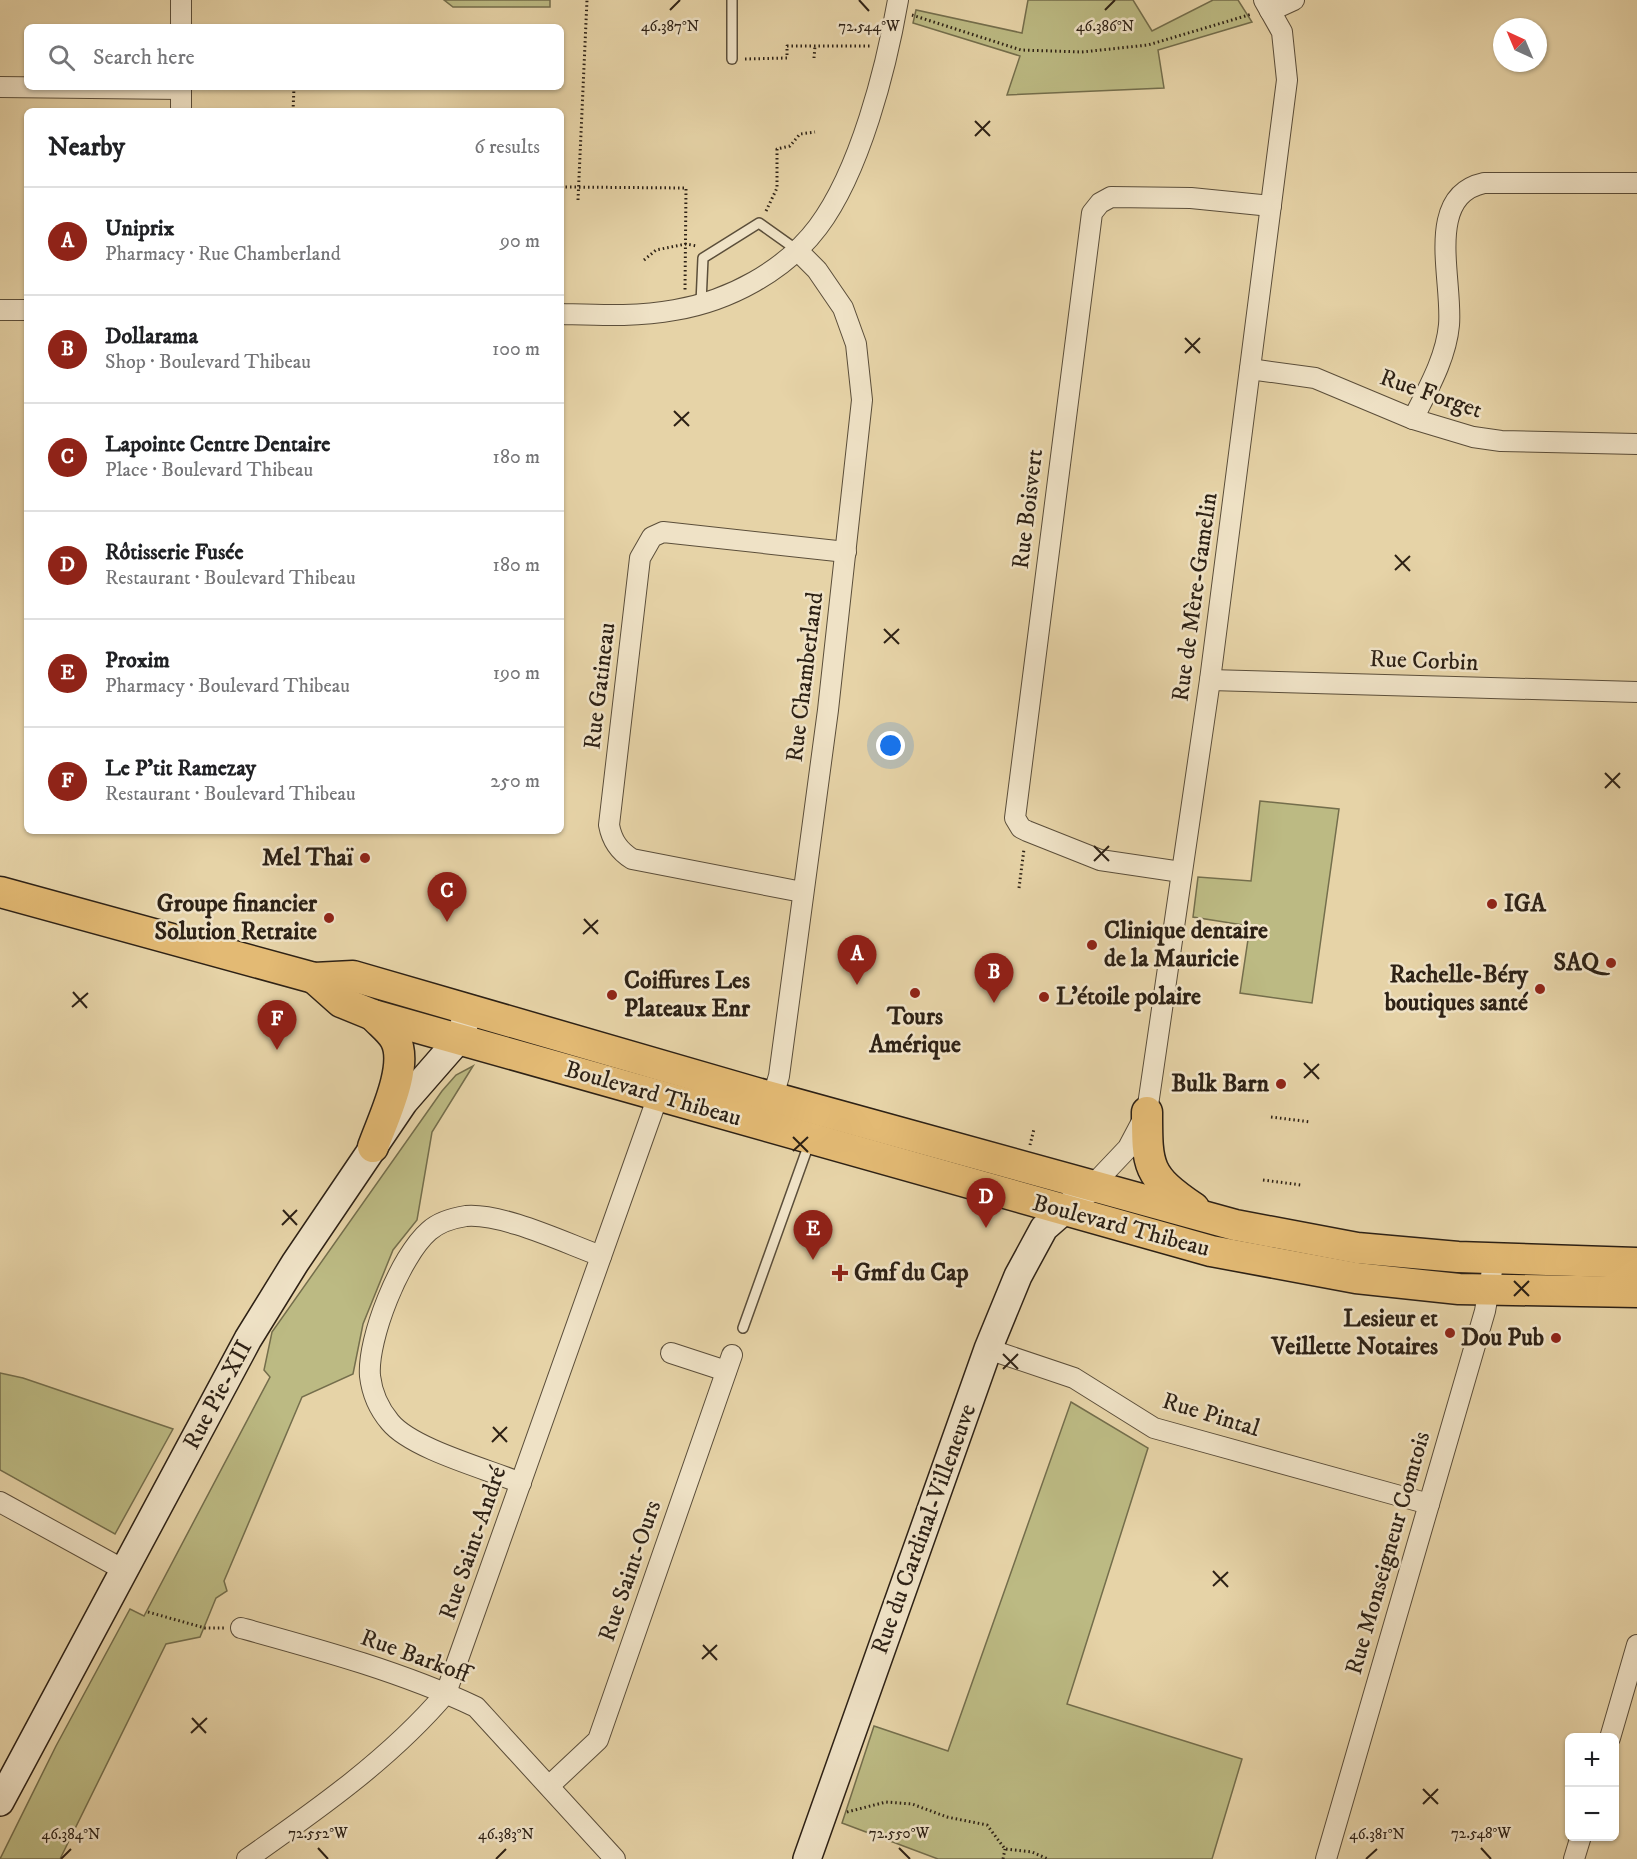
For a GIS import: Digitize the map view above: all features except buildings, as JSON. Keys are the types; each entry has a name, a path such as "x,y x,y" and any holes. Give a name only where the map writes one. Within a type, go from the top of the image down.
{"main road":[{"name":"Boulevard Thibeau","path":"0,892 314,978 353,976 773,1097 815,1125 1063,1210 1211,1251 1356,1278 1490,1289 1637,1292"},
{"name":"Boulevard Thibeau","path":"314,978 341,1002 373,1015 764,1126 815,1125 1092,1186 1209,1218 1292,1237 1357,1248 1494,1259 1637,1263"},
{"path":"373,1015 394,1038 399,1063 396,1083 373,1147"},
{"path":"1147,1112 1147,1148 1155,1174 1169,1191 1209,1218"}],"street":[{"path":"181,0 181,24"},
{"path":"1267,5 1294,0"},
{"path":"564,314 639,315 693,306 760,278 797,250 819,226 846,175 866,126 897,5"},
{"name":"Rue de Mère-Gamelin","path":"1092,1186 1128,1148 1147,1112 1210,680 1287,64 1282,32 1267,5"},
{"path":"0,87 24,87"},
{"path":"181,90 181,108"},
{"path":"1413,419 1436,372 1448,333 1447,222 1451,206 1459,195 1470,187 1484,183 1637,183"},
{"name":"Rue Boisvert","path":"1027,831 1017,824 1014,811 1092,213 1100,203 1111,197 1191,198 1271,206"},
{"name":"Rue Chamberland","path":"764,1126 779,1076 828,710 861,407 860,364 856,344 843,308 817,270 797,250"},
{"path":"0,310 24,310"},
{"name":"Rue Forget","path":"1250,369 1315,378 1413,419 1473,437 1501,441 1637,444"},
{"name":"Rue Gatineau","path":"802,892 632,860 624,854 611,836 609,825 640,558 652,537 663,532 846,552"},
{"name":"Rue Corbin","path":"1210,680 1637,692"},
{"path":"1027,831 1100,860 1181,872"},
{"name":"Rue Pie-XII","path":"0,1802 248,1338 404,1102 459,1039 469,1009"},
{"name":"Rue Saint-André","path":"247,1859 288,1830 414,1730 446,1693 658,1096"},
{"name":"Rue du Cardinal-Villeneuve","path":"807,1859 988,1349 1023,1266 1044,1228 1092,1186"},
{"path":"521,1483 421,1444 398,1430 378,1403 371,1384 371,1354 375,1334 405,1260 430,1230 453,1219 488,1217 601,1256"},
{"name":"Rue Monseigneur Comtois","path":"1326,1859 1490,1289 1494,1259"},
{"name":"Rue Pintal","path":"988,1349 1074,1378 1154,1428 1429,1504"},
{"name":"Rue Saint-Ours","path":"549,1786 598,1740 729,1363 671,1353"},
{"path":"1,1506 124,1570"},
{"name":"Rue Barkoff","path":"241,1628 329,1652 446,1693 476,1707 549,1786 606,1856"},
{"path":"1611,1733 1637,1645"},
{"path":"1575,1859 1580,1841"}],"lane":[{"path":"732,0 732,59"},
{"path":"693,306 703,258 759,223 797,250"},
{"path":"743,1328 815,1125"}],"path":[{"path":"578,200 587,0"},
{"path":"897,5 1021,50 1082,52 1148,45 1267,5"},
{"path":"732,59 787,58 787,46 887,46"},
{"path":"814,46 814,58"},
{"path":"293,108 294,90"},
{"path":"759,223 776,193 777,149 790,146 800,134 815,132"},
{"path":"564,187 686,188 686,244 693,306"},
{"path":"644,260 656,250 686,244 696,244 703,258"},
{"path":"1019,888 1027,831"},
{"path":"1271,1117 1311,1122"},
{"path":"1263,1180 1301,1185"},
{"path":"148,1612 205,1628"},
{"path":"826,1805 853,1812 886,1802 912,1803 947,1817 987,1825 1005,1849 1032,1852 1048,1859"},
{"path":"1003,1859 1005,1849"}],"shaded area":[{"path":"444,0 550,0 550,7 453,7"},
{"path":"1028,0 1133,0 1152,31 1213,0 1238,0 1252,22 1158,50 1164,88 1007,95 1020,56 913,23 916,10 1022,33"},
{"path":"1260,801 1339,809 1312,1003 1240,993 1250,926 1193,917 1198,877 1251,881"},
{"path":"473,1066 432,1132 417,1220 393,1250 363,1324 353,1374 302,1397 224,1581 227,1591 216,1598 200,1637 166,1644 60,1859 0,1859 56,1746 130,1609 144,1616 270,1377 264,1370 272,1332 442,1091 456,1075"},
{"path":"0,1373 23,1378 173,1429 115,1534 0,1470"},
{"path":"1071,1402 1148,1448 1067,1704 1242,1759 1212,1859 938,1859 842,1823 874,1726 948,1751"}],"place":[{"name":"Mel Thaï","path":"365,858"},
{"name":"IGA","path":"1492,904"},
{"name":"Groupe financier Solution Retraite","path":"329,918"},
{"name":"Lapointe Centre Dentaire","path":"447,922"},
{"name":"Clinique dentaire de la Mauricie","path":"1092,945"},
{"name":"SAQ","path":"1611,963"},
{"name":"Uniprix","path":"857,985"},
{"name":"Rachelle-Béry boutiques santé","path":"1540,989"},
{"name":"Tours Amérique","path":"915,993"},
{"name":"Coiffures Les Plateaux Enr","path":"612,995"},
{"name":"L'étoile polaire","path":"1044,997"},
{"name":"Dollarama","path":"994,1003"},
{"name":"Le P’tit Ramezay","path":"277,1050"},
{"name":"Bulk Barn","path":"1281,1084"},
{"name":"Rôtisserie Fusée","path":"986,1228"},
{"name":"Proxim","path":"813,1260"},
{"name":"Gmf du Cap","path":"840,1273"},
{"name":"Lesieur et Veillette Notaires","path":"1450,1333"},
{"name":"Dou Pub","path":"1556,1338"}]}
